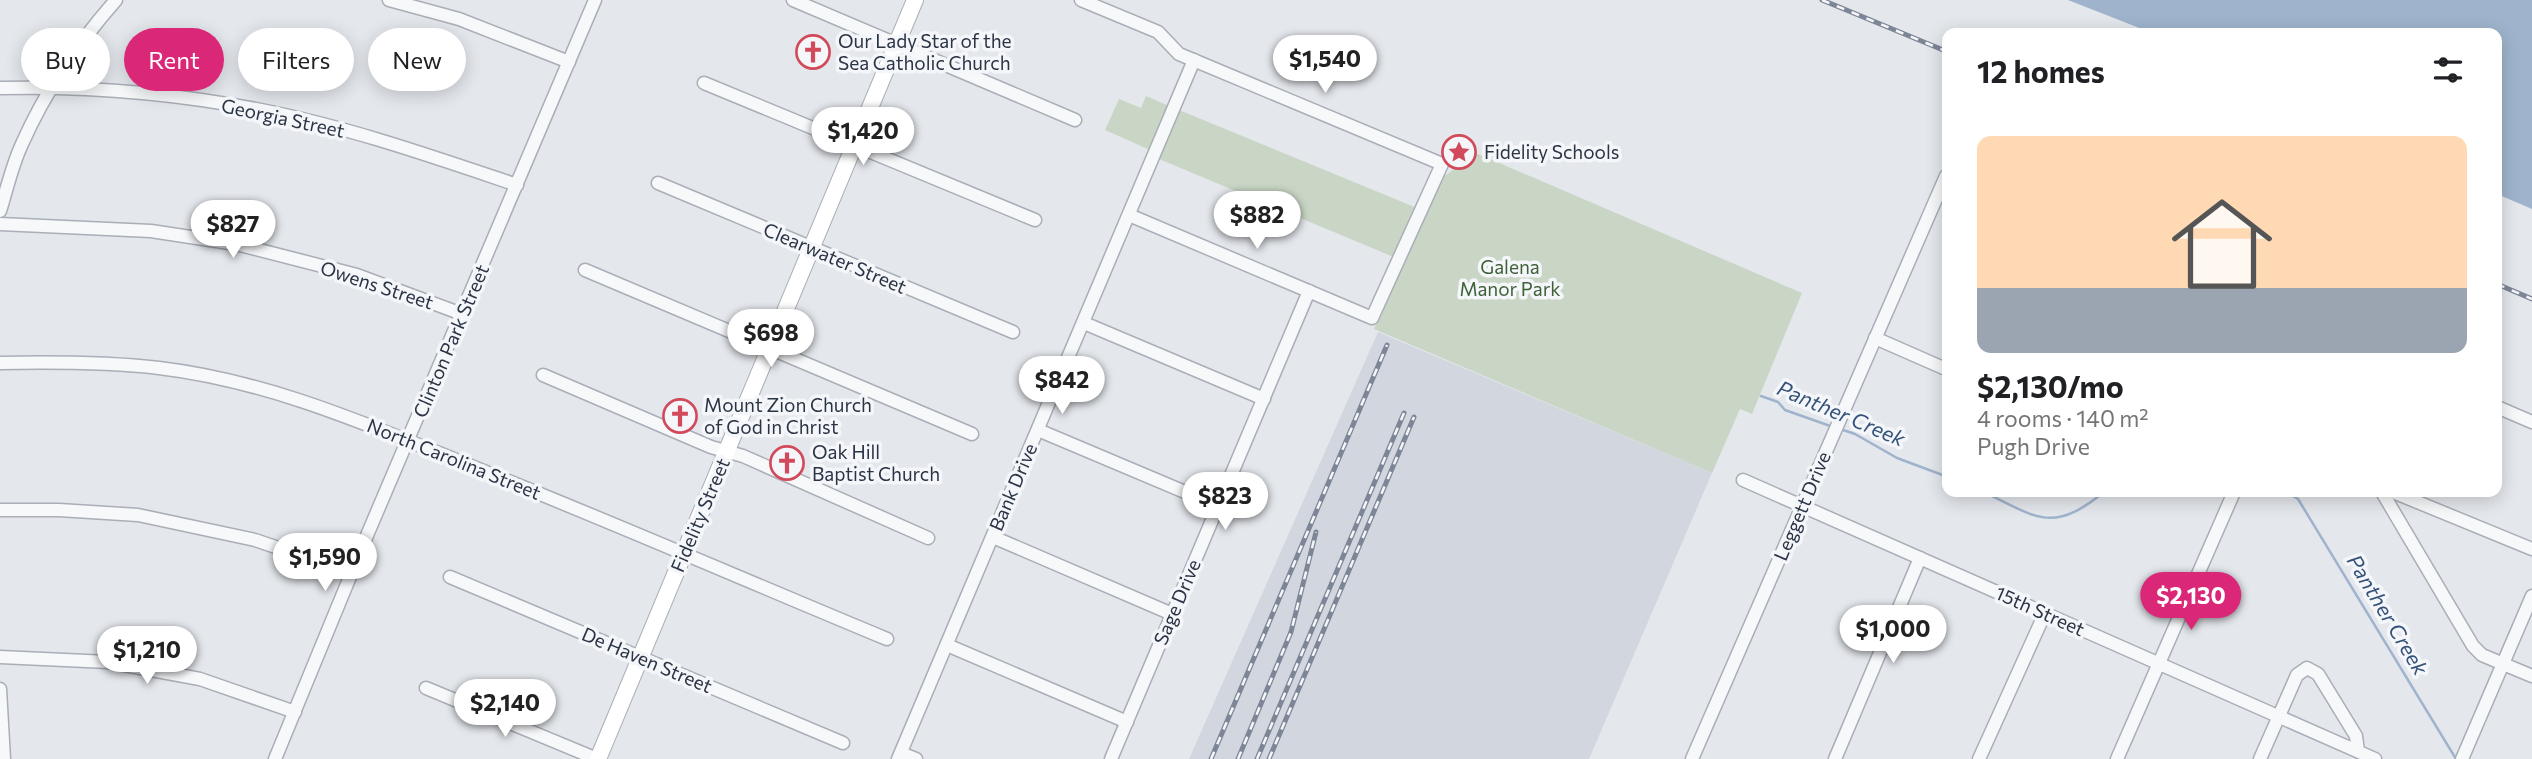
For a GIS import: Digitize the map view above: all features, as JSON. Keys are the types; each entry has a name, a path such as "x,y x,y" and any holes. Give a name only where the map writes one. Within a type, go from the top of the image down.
{"main road":[{"name":"Fidelity Street","path":"597,759 915,0"}],"street":[{"path":"93,28 116,0"},
{"path":"389,0 460,19 569,62"},
{"name":"Clinton Park Street","path":"275,759 595,0"},
{"path":"793,0 1075,120"},
{"path":"1082,0 1158,32 1171,47 1195,60 1442,164 1372,318 1129,215"},
{"name":"Bank Drive","path":"900,756 1195,60"},
{"path":"704,83 1035,220"},
{"name":"Georgia Street","path":"0,88 21,88"},
{"path":"0,211 21,146 49,91"},
{"name":"Georgia Street","path":"109,91 152,94 255,109 385,142 517,185"},
{"name":"Clearwater Street","path":"658,183 1013,332"},
{"name":"Leggett Drive","path":"1692,759 1942,187"},
{"name":"Owens Street","path":"0,223 151,231 236,243 357,275 462,314"},
{"path":"585,270 972,434"},
{"name":"Sage Drive","path":"1111,759 1310,292"},
{"path":"1084,323 1264,399"},
{"path":"1875,338 1942,367"},
{"name":"North Carolina Street","path":"0,363 50,362 160,369 240,384 314,404 408,440 887,639"},
{"path":"543,375 711,447 743,456 928,538"},
{"path":"2502,409 2532,422"},
{"path":"1038,430 1218,506"},
{"name":"15th Street","path":"1743,480 2375,759"},
{"path":"2117,759 2232,497"},
{"path":"2385,497 2473,646 2482,654 2532,676"},
{"path":"2405,497 2532,549"},
{"path":"0,510 60,510 138,515 256,540 352,573"},
{"path":"992,537 1172,614"},
{"path":"1835,759 1920,558"},
{"name":"De Haven Street","path":"450,577 843,743"},
{"path":"2463,755 2532,596"},
{"path":"1979,759 2045,613"},
{"path":"947,645 1127,722"},
{"path":"0,657 108,662 200,679 295,712"},
{"path":"2260,759 2297,675 2306,668 2318,674 2356,736 2358,751"},
{"path":"426,688 597,759"},
{"path":"0,689 4,759"},
{"path":"900,756 916,759"}],"shaded area":[{"path":"1378,332 1712,473 1589,759 1189,759"}],"green space":[{"path":"1146,96 1169,106 1150,150 1105,130 1119,99 1141,108"},
{"path":"1179,110 1417,208 1396,258 1159,159"},
{"name":"Galena Manor Park","path":"1476,153 1802,293 1752,414 1740,409 1712,473 1374,329 1441,174 1446,175"}],"water":[{"path":"2068,0 2532,0 2532,209 2502,196 2502,28 2139,28"}],"waterway":[{"name":"Panther Creek","path":"1761,396 1778,402 1785,410 1833,427"},
{"name":"Panther Creek","path":"1840,429 1855,434 1897,458 1942,475"},
{"name":"Panther Creek","path":"1994,497 2045,518 2071,513 2097,497"},
{"name":"Panther Creek","path":"2295,497 2456,759"}],"railway":[{"path":"1822,0 1942,50"},
{"path":"2502,286 2532,299"},
{"path":"1211,759 1387,345"},
{"path":"1257,759 1404,413"},
{"path":"1269,759 1414,417"},
{"path":"1238,759 1291,632 1316,532"}],"place":[{"name":"Our Lady Star of the Sea Catholic Church","path":"813,52"},
{"name":"Fidelity Schools","path":"1459,152"},
{"name":"Mount Zion Church of God in Christ","path":"680,416"},
{"name":"Oak Hill Baptist Church","path":"787,463"}]}
